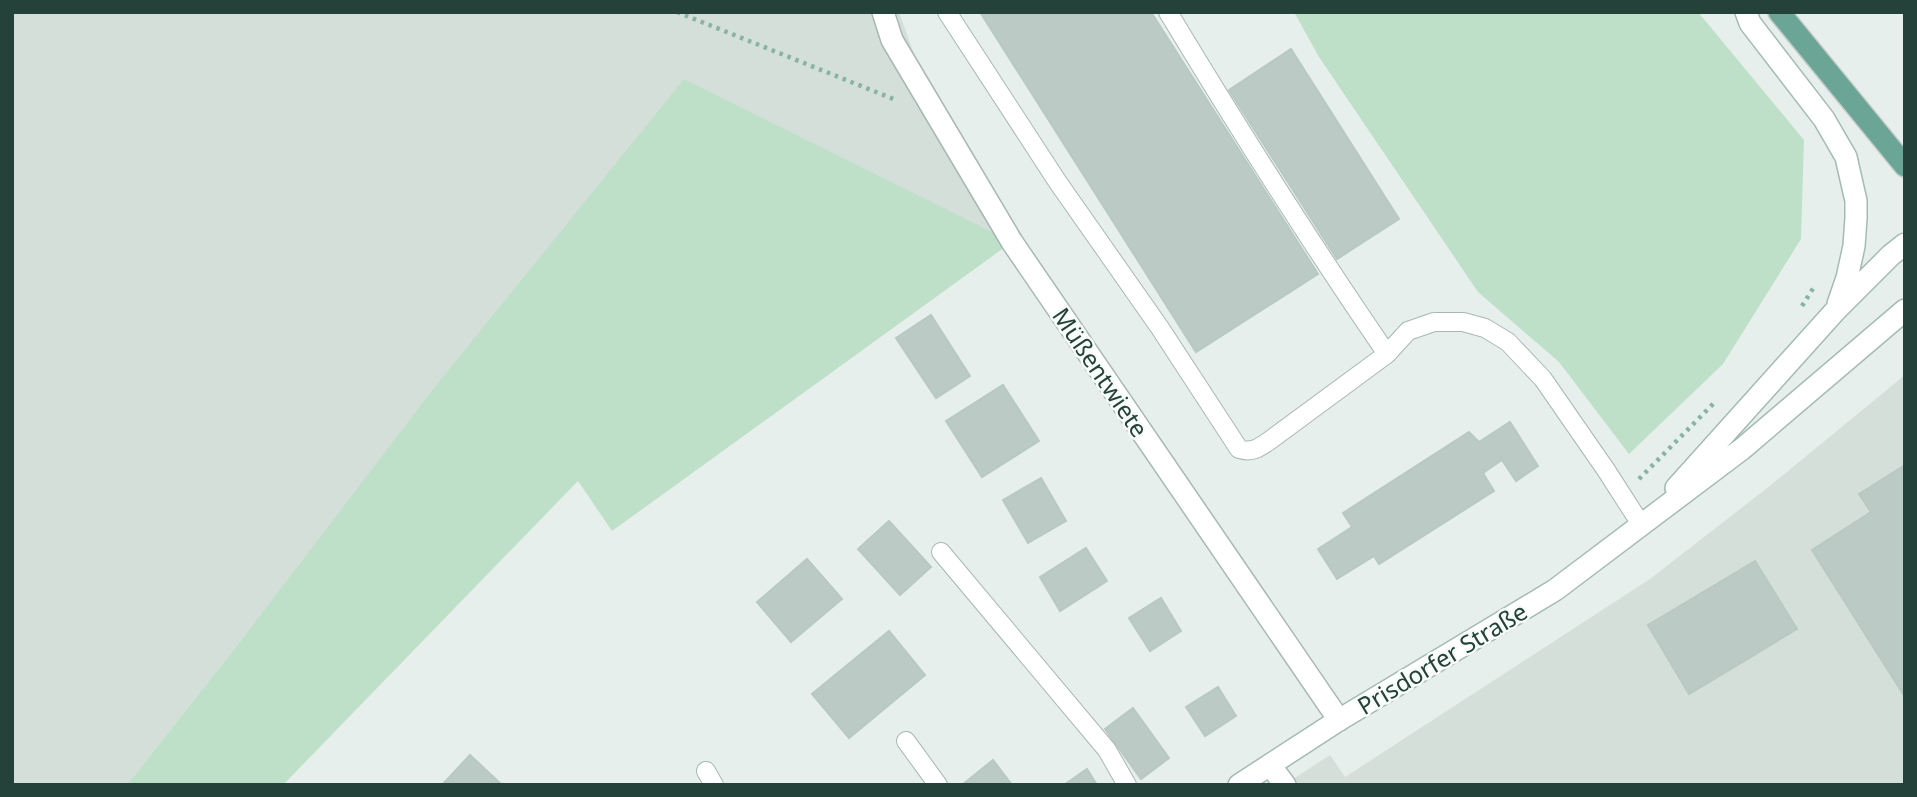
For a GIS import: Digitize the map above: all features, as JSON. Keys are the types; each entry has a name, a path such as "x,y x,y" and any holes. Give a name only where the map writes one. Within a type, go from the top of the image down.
{"main road":[{"name":"Müßentwiete","path":"883,12 892,40 1012,243 1339,720"},
{"path":"1746,12 1750,23 1824,119 1846,157 1856,201 1854,246 1836,310"},
{"path":"1779,12 1905,166"},
{"name":"Prisdorfer Straße","path":"1642,526 1836,310 1905,244"},
{"name":"Prisdorfer Straße","path":"1239,785 1339,720 1555,590 1742,449 1905,310"},
{"path":"1270,765 1285,785"}],"lane":[{"path":"947,12 1057,181 1160,328 1240,449 1255,450 1387,354 1408,331 1434,322 1464,322 1485,328 1508,342 1543,379 1642,526"},
{"path":"1168,12 1325,264 1387,354"},
{"path":"941,552 1107,750 1127,785"},
{"path":"906,741 938,785"}],"path":[{"path":"677,12 897,100"},
{"path":"1800,310 1819,278"},
{"path":"1623,496 1717,400"}],"shaded area":[{"path":"12,12 899,12 936,116 1012,242 243,638 127,785 12,785"},
{"path":"1905,375 1905,785 1284,785 1330,755 1345,777 1650,579 1771,485"}],"green space":[{"path":"1294,12 1698,12 1804,140 1801,239 1723,364 1629,454 1559,362 1478,292 1319,57"},
{"path":"684,79 1012,242 612,531 578,481 283,785 127,785 434,388"}],"building":[{"path":"980,12 1151,12 1318,274 1196,352"},
{"path":"1291,49 1399,219 1337,259 1229,90"},
{"path":"931,315 970,376 936,398 896,338"},
{"path":"1003,385 1039,441 982,477 946,421"},
{"path":"1510,422 1538,466 1516,481 1502,460 1483,473 1494,491 1379,564 1374,556 1337,579 1318,549 1352,527 1343,513 1469,432 1479,442"},
{"path":"1905,465 1905,697 1812,550 1871,512 1859,494"},
{"path":"1041,478 1066,521 1028,543 1003,500"},
{"path":"889,521 931,567 900,595 858,549"},
{"path":"1086,548 1107,581 1060,611 1040,577"},
{"path":"807,559 842,599 791,642 757,602"},
{"path":"1755,561 1797,629 1689,694 1648,625"},
{"path":"1161,598 1181,631 1150,651 1129,618"},
{"path":"889,631 925,675 849,738 812,694"},
{"path":"1218,687 1236,716 1205,736 1186,707"},
{"path":"1133,708 1169,758 1141,779 1105,729"},
{"path":"470,755 502,785 442,785"},
{"path":"993,760 1012,785 962,785"},
{"path":"1087,769 1097,785 1064,785"}]}
